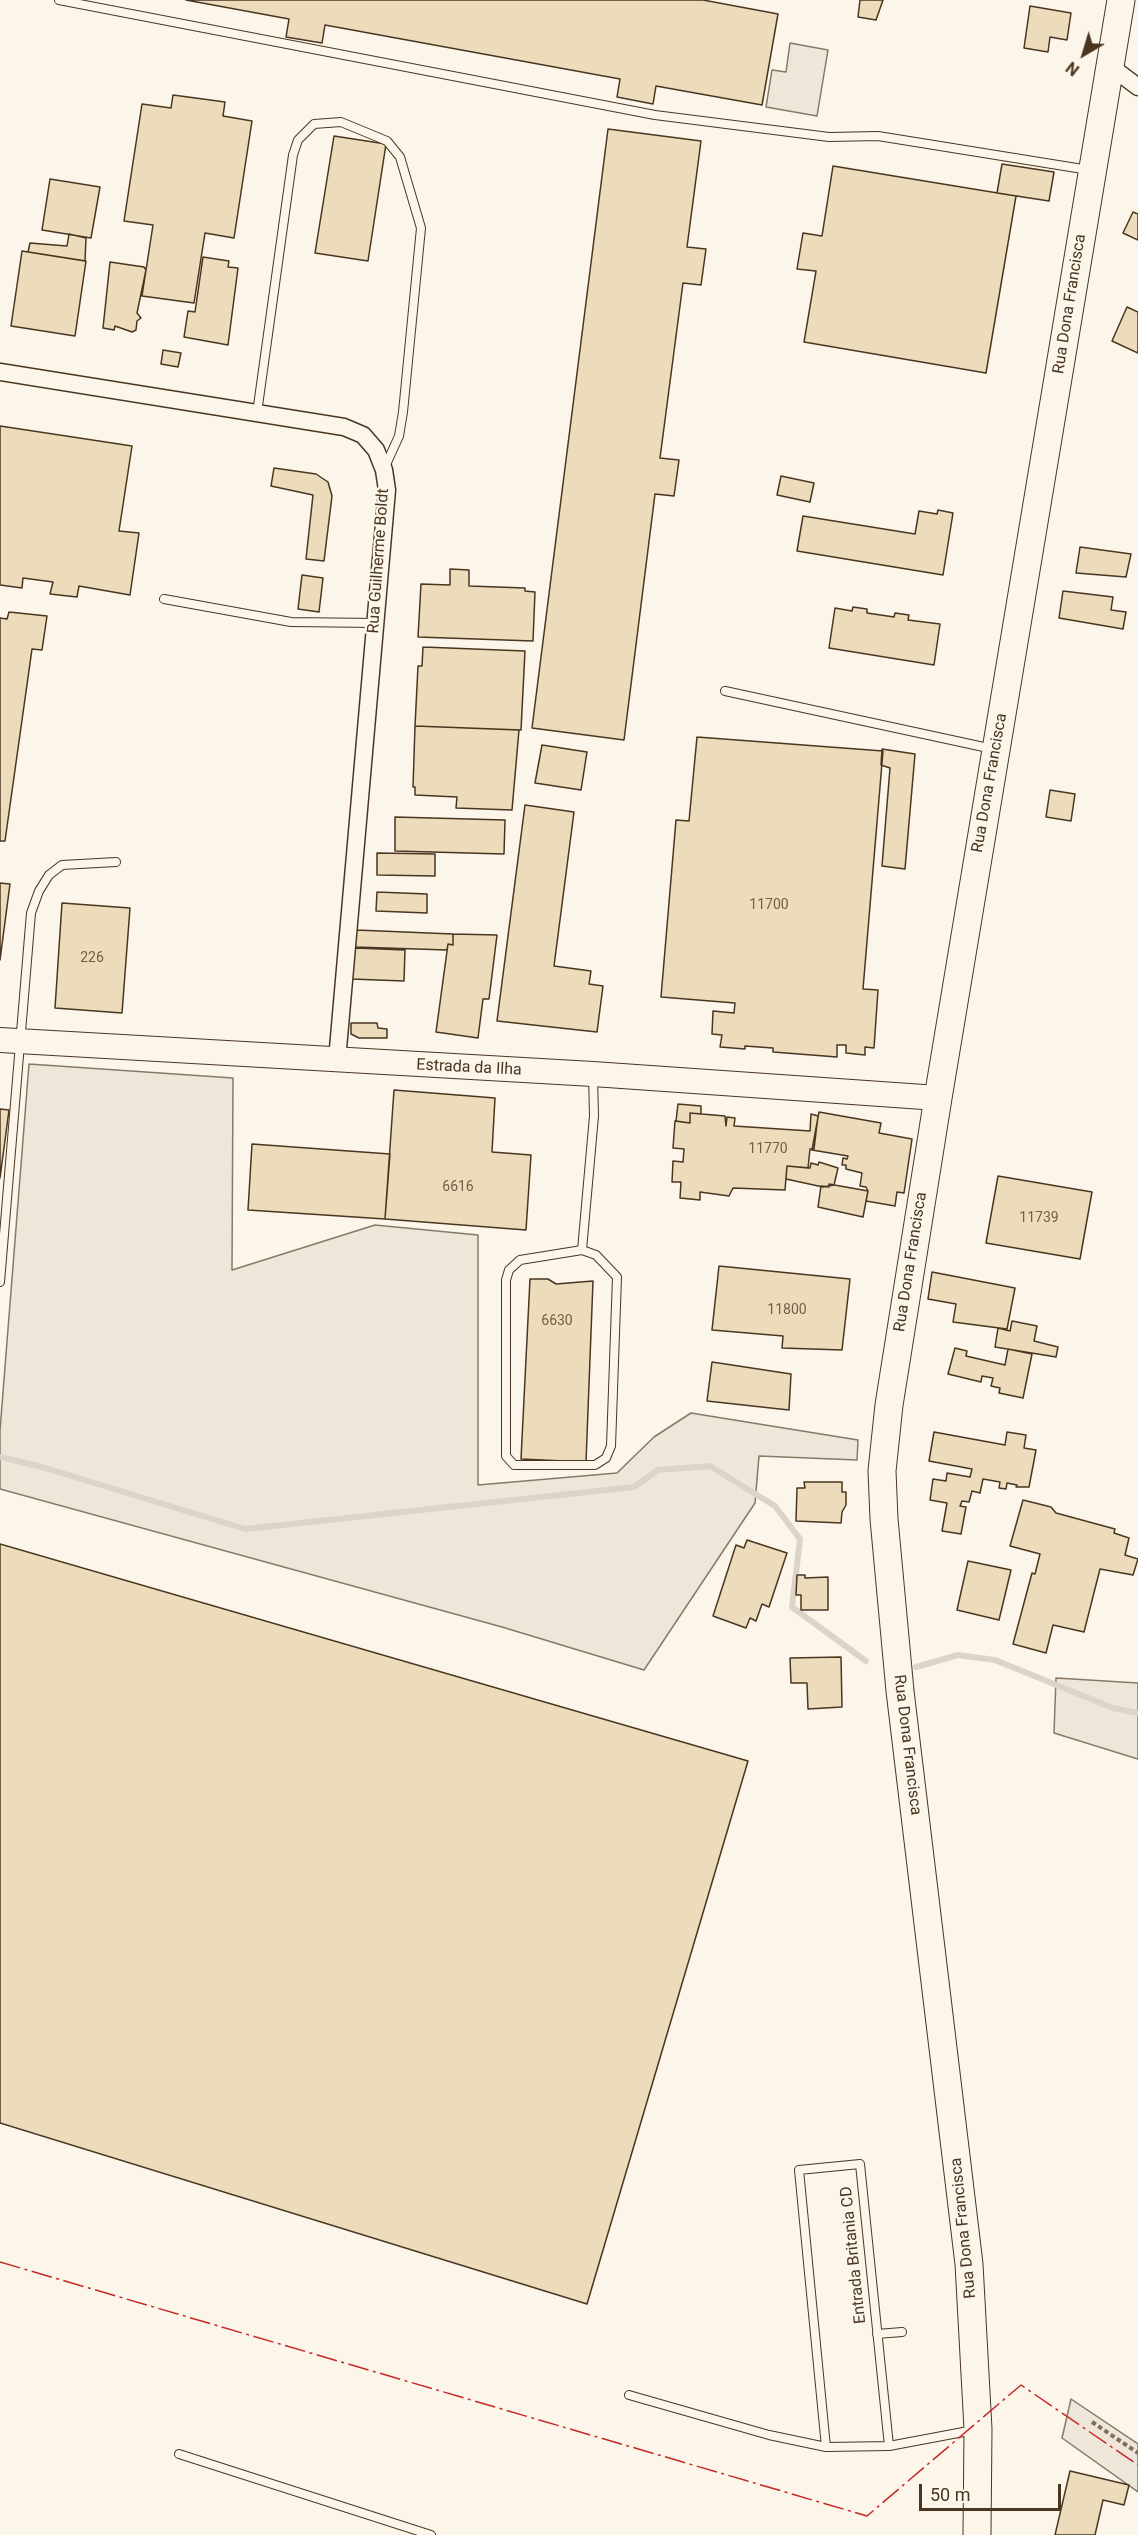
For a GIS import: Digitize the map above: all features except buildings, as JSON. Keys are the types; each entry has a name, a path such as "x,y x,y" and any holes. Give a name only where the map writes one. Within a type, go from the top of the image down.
{"main road":[{"name":"Rua Dona Francisca","path":"977,2535 978,2429 969,2264 900,1691 884,1520 882,1471 889,1405 938,1098 1121,0"}],"street":[{"path":"1110,66 1138,87"},
{"name":"Rua Guilherme Boldt","path":"0,372 344,427 363,435 376,450 384,470 387,490 337,1060"},
{"name":"Estrada da Ilha","path":"11,1041 593,1074 938,1098"}],"lane":[{"path":"59,0 655,115 829,137 878,136 1092,170"},
{"path":"257,413 293,155 298,140 314,124 341,122 387,141 400,157 421,228 403,412 399,436 384,470"},
{"path":"164,599 291,622 375,623"},
{"path":"725,691 996,750"},
{"path":"0,1282 11,1041 32,913 39,891 50,875 62,865 117,862"},
{"path":"582,1250 594,1116 593,1074"},
{"path":"582,1250 597,1255 618,1277 611,1446 606,1458 595,1466 514,1465 506,1456 506,1280 508,1270 520,1260 582,1250"},
{"name":"Entrada Britania CD","path":"826,2447 799,2170 860,2164 889,2446"},
{"path":"877,2334 902,2332"},
{"path":"629,2395 769,2435 826,2447 889,2446 978,2429"},
{"path":"179,2454 417,2533 431,2535"}],"path":[{"path":"1092,2422 1138,2453"}],"shaded area":[{"path":"790,43 828,50 817,116 766,107 772,70 786,72"},
{"path":"29,1064 233,1078 232,1270 375,1225 478,1235 478,1485 617,1473 654,1437 691,1413 858,1440 857,1460 759,1456 755,1503 644,1670 502,1627 0,1489 0,1430"},
{"path":"1056,1678 1138,1683 1138,1759 1054,1733"},
{"path":"1071,2399 1138,2444 1138,2492 1062,2438"}],"waterway":[{"path":"0,1457 42,1467 245,1529 634,1487 658,1470 710,1466 775,1506 800,1539 792,1607 866,1661"},
{"path":"916,1667 958,1655 995,1660 1113,1708 1138,1713"}],"power":[{"path":"0,2262 867,2516 1021,2385 1138,2465"}]}
